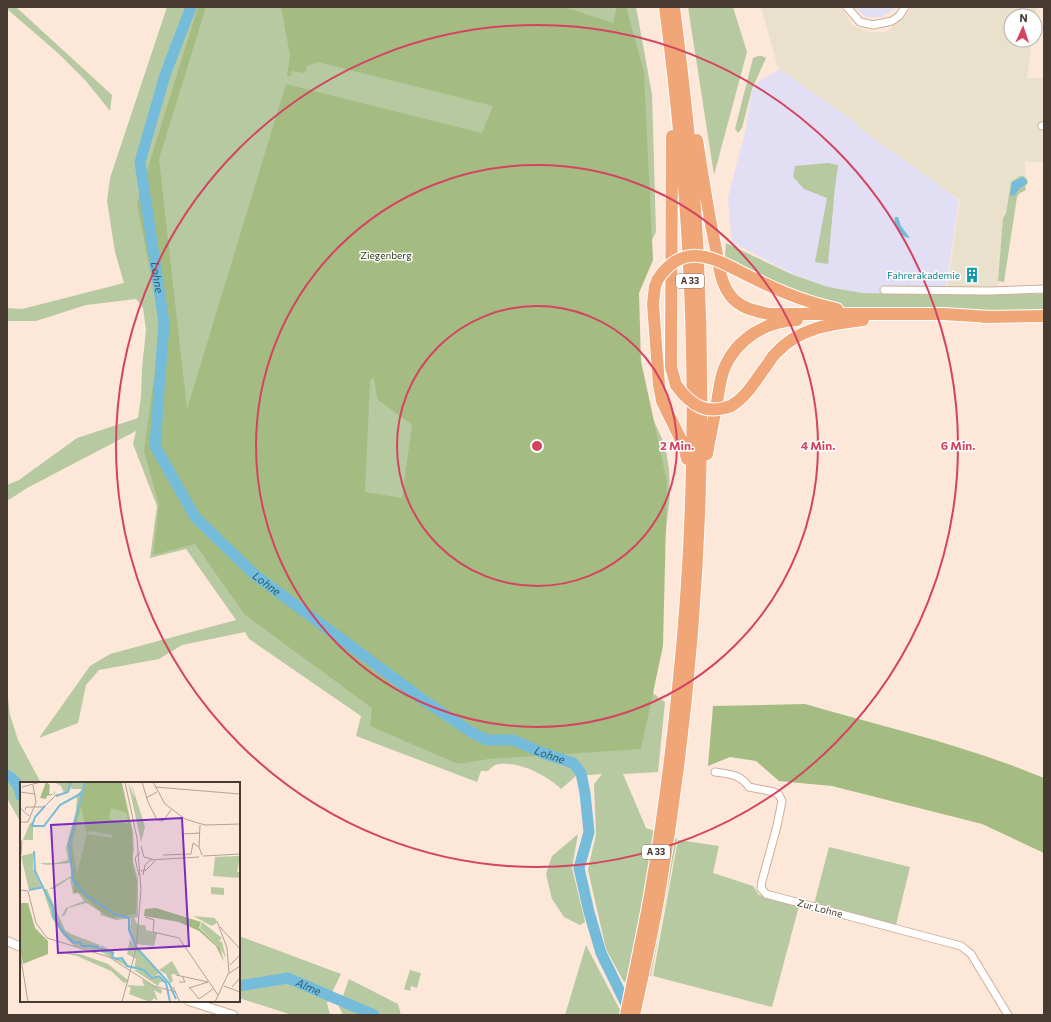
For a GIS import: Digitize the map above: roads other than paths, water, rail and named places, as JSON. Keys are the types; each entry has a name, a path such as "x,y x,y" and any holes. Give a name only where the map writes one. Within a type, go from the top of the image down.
{"highway":[{"name":"A 33","path":"665,7 680,141 689,266 696,482"},
{"name":"A 33","path":"634,1015 668,841 683,688 688,555 702,414 698,260 691,158 674,7"},
{"path":"674,78 670,90 672,141 671,367 676,385 685,398 705,409 723,409 732,406 747,394 775,354 797,336 824,325 864,317"},
{"path":"685,100 694,121 712,232 721,275 730,296 744,306 755,311 770,314 864,317"},
{"path":"696,482 684,446 662,401 659,385 653,304 654,291 658,279 669,265 685,256 707,256 786,294 815,304 864,317"},
{"path":"696,482 724,370 730,356 739,346 749,336 762,328 774,323 789,320 942,314 990,317 1044,316"},
{"name":"A 33","path":"626,1015 650,894 683,688"}],"street":[{"path":"847,7 860,22 873,25 892,21 899,16 905,7"},
{"path":"884,290 990,291 1044,289"},
{"name":"Zur Lohne","path":"715,772 736,776 743,779 749,787 774,792 779,795 782,801 777,826 762,881 761,888 766,894 961,946 971,954 1008,1015"},
{"path":"7,941 20,947"},
{"path":"192,1002 233,1015"}],"water":[{"path":"1023,177 1027,181 1026,184 1019,189 1014,196 1010,195 1012,182"},
{"path":"895,217 898,217 901,226 910,238 904,236 898,231 895,224"}],"waterway":[{"name":"Lohne","path":"191,7 165,75 140,162 164,323 155,446 195,517 255,575 422,699 471,732 487,740 513,740 543,753 573,763 581,773 585,793 589,832 579,868 589,912 601,953 629,1010"},
{"name":"Alme","path":"7,775 17,784 20,792"},
{"name":"Alme","path":"240,986 288,978 374,1015"}],"place":[{"name":"Fahrerakademie","path":"972,275"}],"park label":[{"name":"Ziegenberg","path":"386,255"}]}
